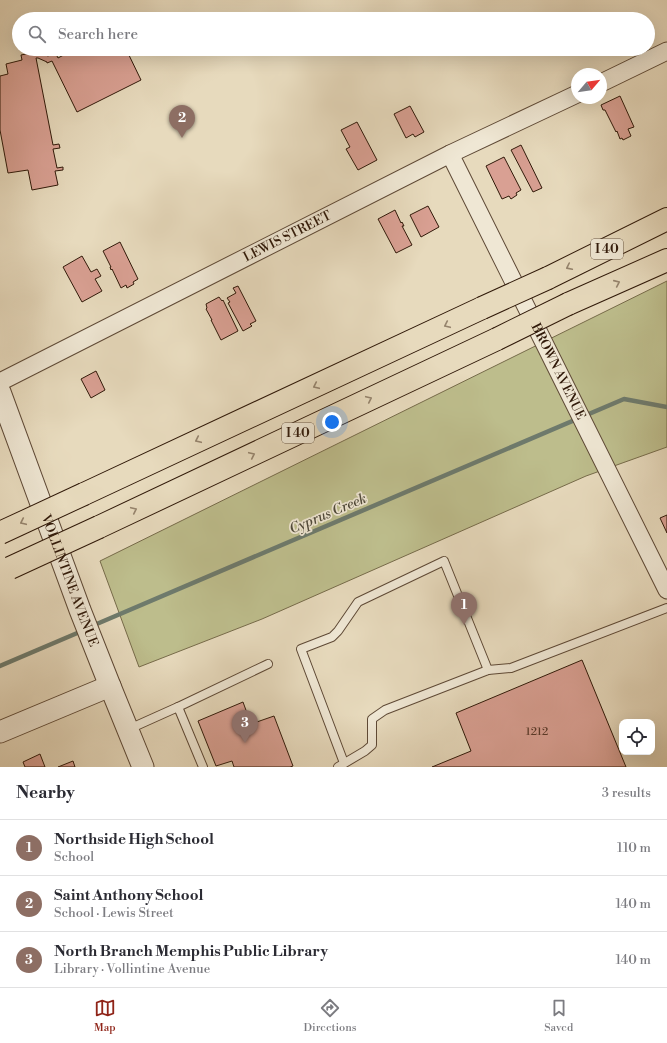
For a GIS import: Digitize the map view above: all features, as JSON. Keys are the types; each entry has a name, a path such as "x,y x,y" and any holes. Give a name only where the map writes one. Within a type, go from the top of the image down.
{"highway":[{"path":"590,257 667,208"},
{"name":"I 40","path":"0,533 548,278 667,219"},
{"name":"I 40","path":"5,571 568,304 667,260"}],"street":[{"path":"607,80 667,51"},
{"name":"LEWIS STREET","path":"0,382 450,154 571,97"},
{"name":"BROWN AVENUE","path":"450,154 667,590"},
{"name":"VOLLINTINE AVENUE","path":"0,392 80,610 143,767"},
{"path":"0,732 110,686"}],"lane":[{"path":"488,670 444,561 358,602 338,631 332,637 301,649 341,765 365,751 372,745 372,719 385,710 488,670 511,668 667,608"},
{"path":"128,729 268,664"},
{"path":"178,707 203,767"}],"green space":[{"path":"667,281 667,447 586,476 262,619 139,667 100,561"}],"building":[{"path":"21,56 57,56 58,58 62,56 129,56 141,80 77,112 52,61 47,63 36,58 53,145 59,144 60,148 53,149 57,168 63,167 63,170 55,171 58,185 32,190 28,170 8,173 0,130 0,76 8,74 6,64 22,60"},
{"path":"620,96 634,127 628,129 631,136 623,140 622,138 620,139 617,131 616,132 601,105 607,104 607,102"},
{"path":"410,106 424,132 415,137 413,134 406,138 394,114"},
{"path":"357,122 377,160 358,170 346,149 350,147 341,130"},
{"path":"521,145 542,188 533,192 511,150"},
{"path":"504,157 521,190 511,199 509,196 502,199 486,166"},
{"path":"428,206 439,227 421,237 410,215"},
{"path":"395,210 412,245 396,253 378,219"},
{"path":"120,242 138,279 133,282 134,284 127,288 126,285 121,288 103,251"},
{"path":"82,256 91,272 97,269 101,276 95,279 102,291 82,302 63,267"},
{"path":"238,286 256,321 250,324 252,326 243,331 228,303 230,302 227,298 236,293 233,288"},
{"path":"219,297 222,301 223,300 238,331 221,340 206,309 206,304"},
{"path":"96,371 105,390 91,398 81,379"},
{"path":"667,515 667,533 660,518"},
{"path":"582,660 619,750 619,755 621,755 626,767 432,767 471,751 456,713"},
{"path":"243,702 251,724 274,716 293,766 234,767 232,761 216,766 198,721"},
{"path":"40,754 45,767 25,767 23,762"},
{"path":"73,761 75,767 58,767"}],"waterway":[{"name":"Cyprus Creek","path":"92,626 624,399 667,407"},
{"name":"Cyprus Creek","path":"0,666 82,631"}],"place":[{"name":"Saint Anthony School","path":"182,138"},
{"name":"Northside High School","path":"464,625"},
{"name":"North Branch Memphis Public Library","path":"245,743"}]}
